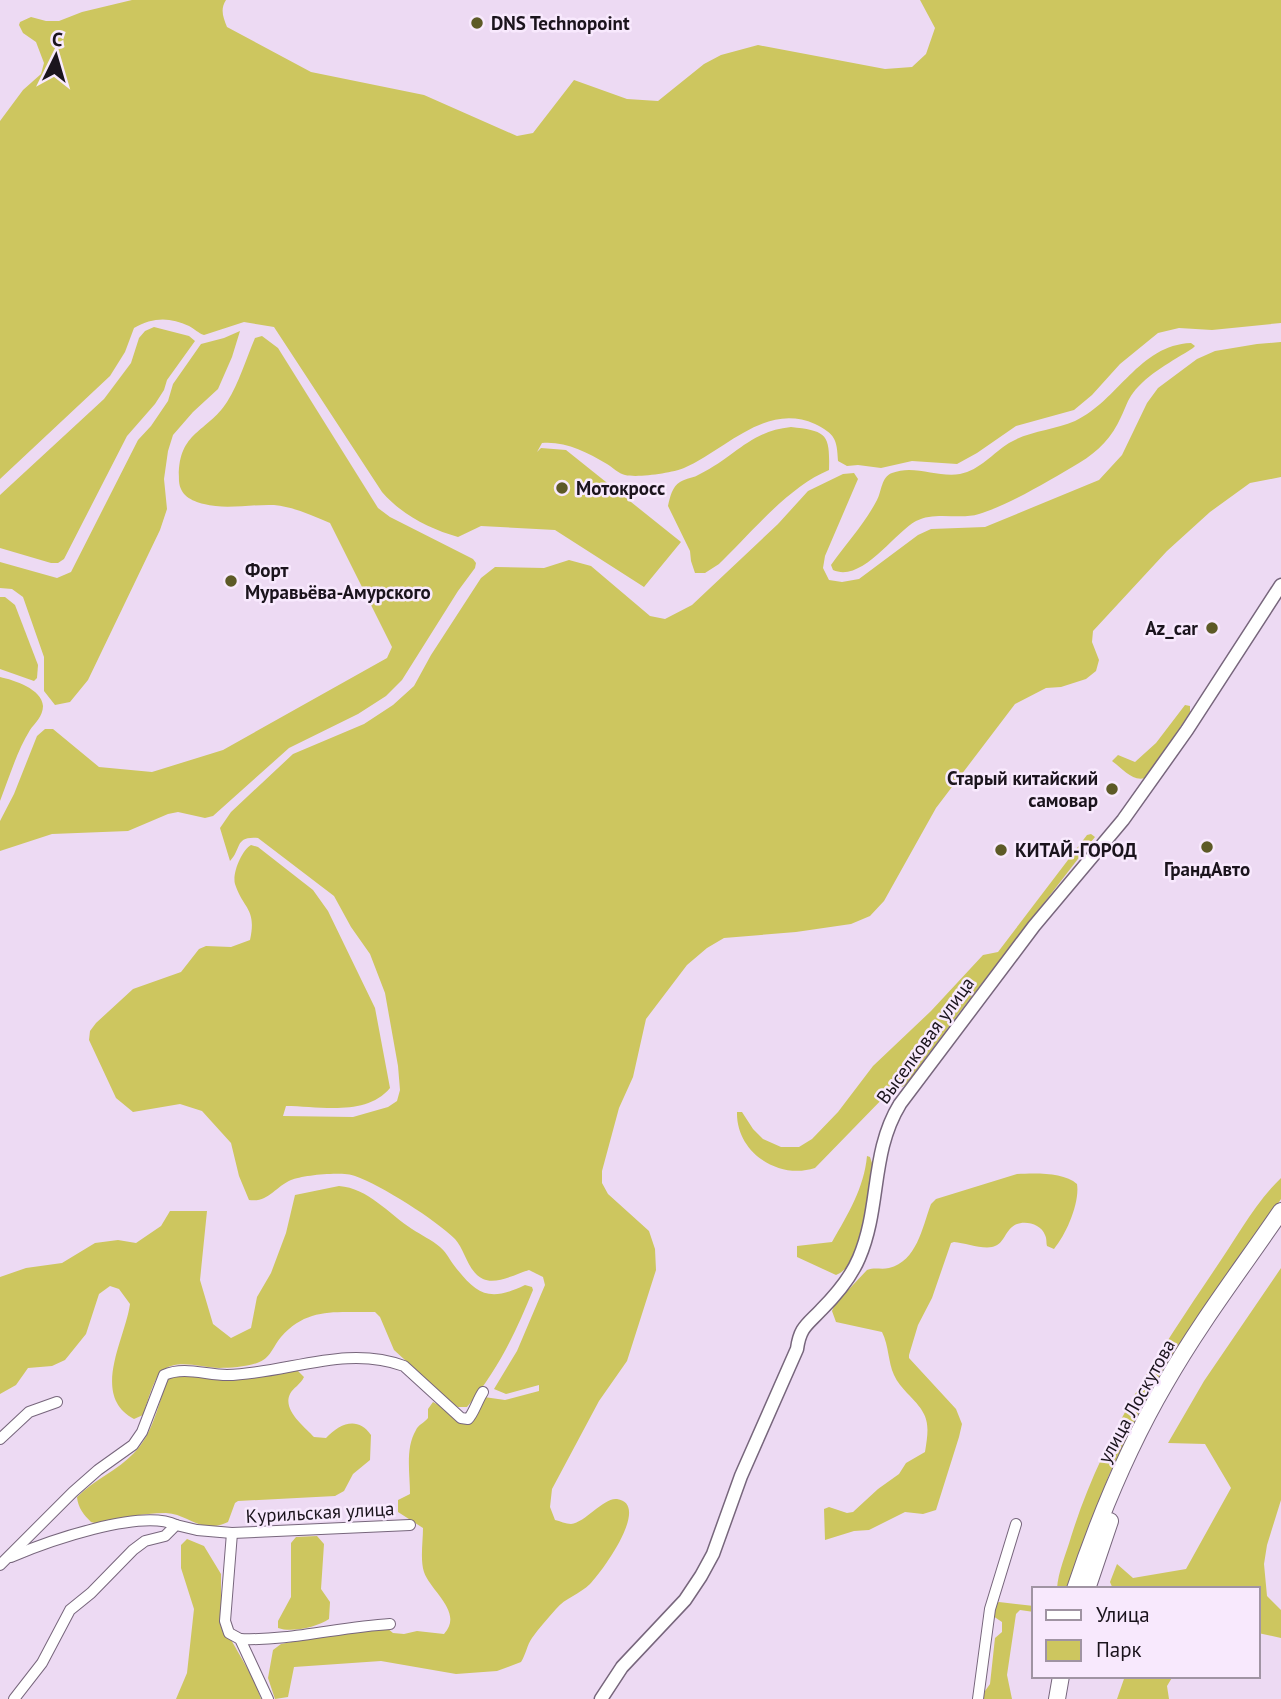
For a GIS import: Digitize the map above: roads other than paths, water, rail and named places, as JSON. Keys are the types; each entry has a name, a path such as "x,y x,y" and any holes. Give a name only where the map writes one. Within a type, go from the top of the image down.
{"main road":[{"name":"улица Лоскутова","path":"1076,1587 1106,1501 1149,1412 1166,1382 1281,1212"},
{"name":"улица Лоскутова","path":"1088,1587 1123,1486 1158,1413 1281,1226"},
{"path":"1046,1699 1051,1678"},
{"path":"1057,1699 1061,1678"}],"street":[{"name":"Выселковая улица","path":"601,1699 622,1667 685,1600 713,1554 741,1476 797,1349 802,1330 850,1276 861,1254 873,1211 883,1142 888,1124 900,1104 1034,926 1124,820 1187,730 1281,585"},
{"path":"4,1562 73,1492 133,1445 142,1432 164,1375 174,1371 225,1375 270,1371 317,1360 355,1358 391,1362 404,1366 461,1418 468,1419 483,1392"},
{"path":"0,1440 29,1412 57,1402"},
{"name":"Курильская улица","path":"4,1562 90,1529 155,1521 168,1521 197,1530 232,1533 410,1525"},
{"path":"978,1699 990,1609 1016,1524"},
{"path":"14,1699 42,1663 71,1610 92,1593 133,1550 145,1541 165,1536 176,1525"},
{"path":"232,1533 225,1621 229,1633 240,1639 270,1640 360,1625 390,1624"},
{"path":"240,1639 268,1699"}],"place":[{"name":"DNS Technopoint","path":"477,23"},
{"name":"Мотокросс","path":"562,488"},
{"name":"Форт Муравьёва-Амурского","path":"231,581"},
{"name":"Az_car","path":"1212,628"},
{"name":"Старый китайский самовар","path":"1112,789"},
{"name":"ГрандАвто","path":"1207,847"},
{"name":"КИТАЙ-ГОРОД","path":"1001,850"}]}
